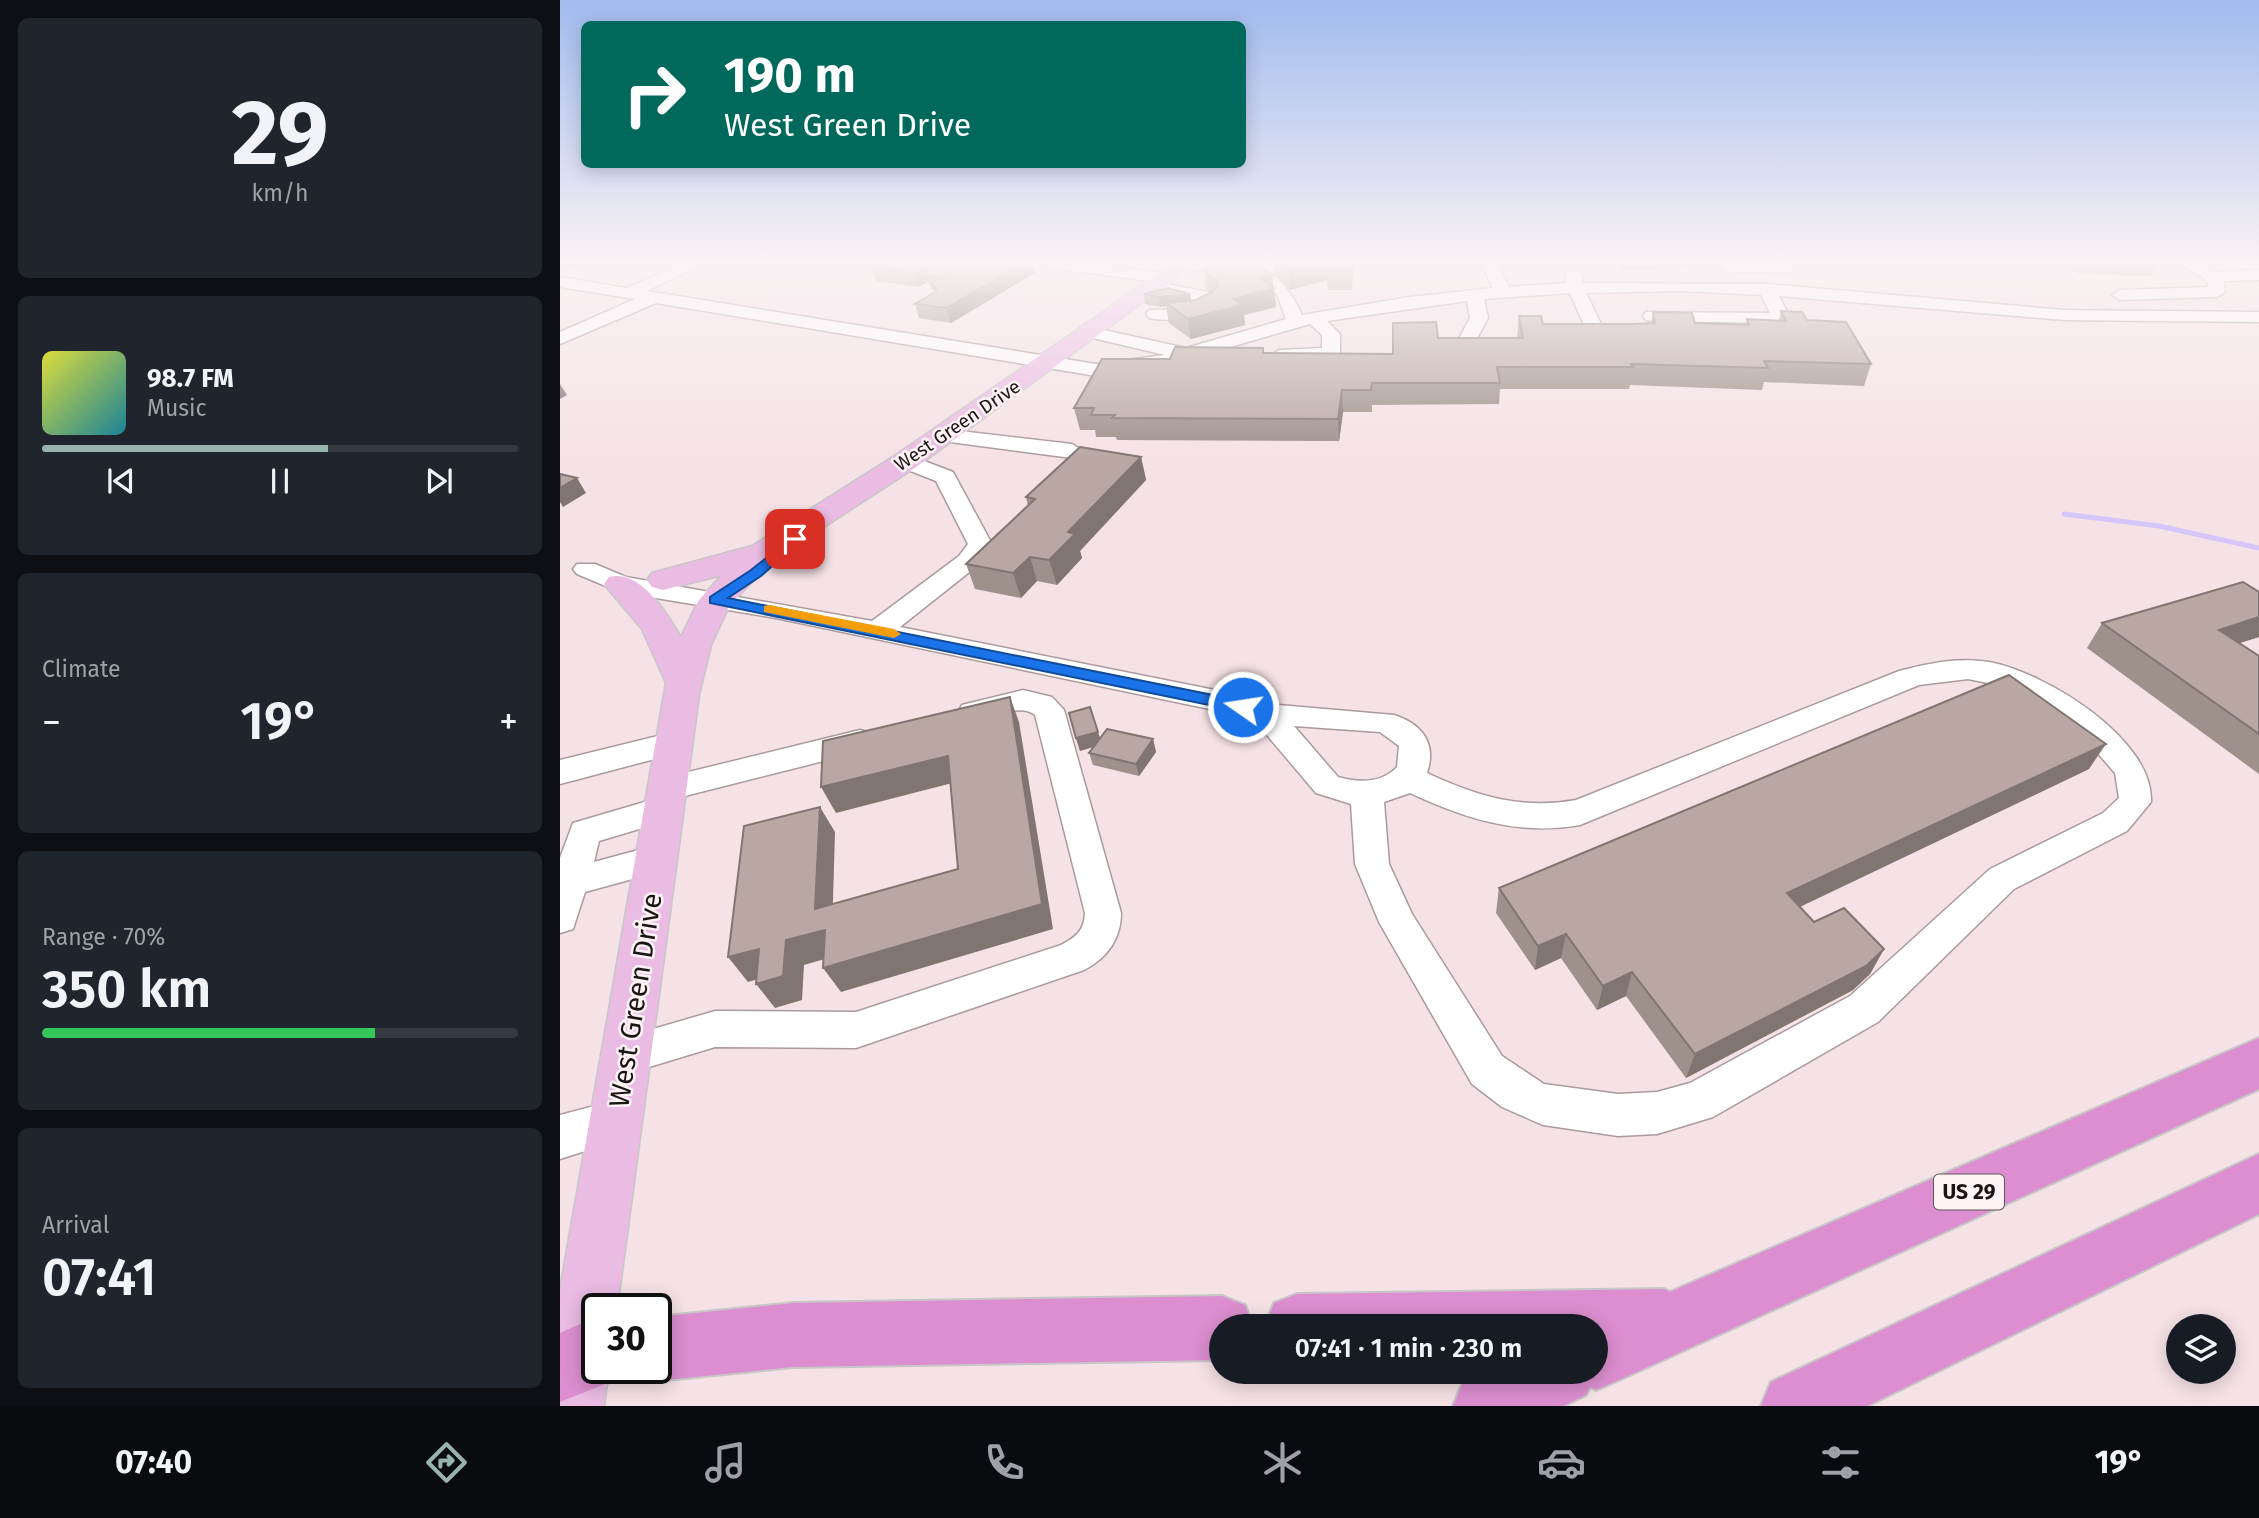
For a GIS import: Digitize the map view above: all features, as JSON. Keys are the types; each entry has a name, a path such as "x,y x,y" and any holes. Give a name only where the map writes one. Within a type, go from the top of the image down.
{"highway":[{"name":"US 29","path":"1608,1352 2259,1063"},
{"path":"1795,1406 2259,1183"},
{"path":"1608,1321 1680,1320"},
{"path":"672,1347 793,1335 1209,1328"},
{"path":"1487,1406 1536,1384"}],"main road":[{"name":"West Green Drive","path":"577,1372 684,683 694,645 715,600 765,551 905,461 1095,329"},
{"name":"West Green Drive","path":"715,600 756,573 815,524 827,510"},
{"path":"663,580 726,565 765,551"},
{"path":"620,584 642,605 667,639 684,683"}],"street":[{"path":"560,339 583,329"},
{"path":"851,329 1115,371 1147,366 1279,329"},
{"path":"1124,338 1136,329"},
{"path":"1242,358 1331,353 1331,334 1321,329"},
{"path":"1465,344 1473,329"},
{"path":"1595,329 1598,334"},
{"path":"1090,332 1187,354"},
{"path":"943,435 1072,451"},
{"path":"877,630 968,561 980,544 945,477 905,461"},
{"path":"560,564 586,569 624,571 663,580 715,600"},
{"path":"586,569 620,584 877,630 1220,701 1266,714 1363,720 1397,727 1414,742 1417,753 1415,764 1407,777 1391,790 1368,794 1340,791 1327,785 1266,714"},
{"path":"1368,794 1372,864 1397,922 1486,1070 1517,1093 1543,1104 1618,1115 1657,1113 1698,1102 1864,1009 2001,878 2115,822 2135,802 2136,792 2128,767 2117,755 2042,694 2004,676 1957,669 1909,678 1580,812 1558,817 1516,817 1463,803 1407,777"},
{"path":"626,1055 716,1029 856,1030 1071,958 1094,944 1103,923 1103,913 1049,710 1045,705 1027,700 941,720"},
{"path":"560,918 585,832 666,799 889,733"},
{"path":"560,772 674,743"},
{"path":"571,881 657,859"},
{"path":"560,1137 617,1121"}],"building":[{"path":"1393,329 1437,329 1438,338 1523,338 1521,329 1850,329 1871,364 1764,361 1768,368 1631,364 1633,367 1497,367 1500,383 1372,383 1371,390 1342,390 1338,419 1112,418 1115,415 1091,415 1094,408 1074,408 1102,359 1170,359 1175,347 1263,348 1263,353 1393,354"},
{"path":"1080,447 1141,457 1068,532 1075,534 1049,560 1030,557 1013,573 966,564 1035,499 1026,497"},
{"path":"560,474 577,478 560,488"},
{"path":"2243,582 2259,592 2259,617 2219,630 2259,656 2259,734 2102,623"},
{"path":"2009,675 2106,744 1787,893 1814,922 1844,908 1884,949 1866,966 1695,1054 1632,972 1603,986 1566,934 1538,946 1499,888"},
{"path":"1010,697 1042,904 823,968 825,930 786,940 783,976 756,984 759,949 728,957 744,826 820,807 815,909 958,869 948,756 821,787 823,741"},
{"path":"1090,707 1098,732 1076,738 1069,713"},
{"path":"1107,729 1153,739 1136,764 1089,753"}],"waterway":[{"path":"2064,514 2159,526 2259,548"}],"slow traffic":[{"path":"769,609 894,634"}],"route":[{"path":"795,539 756,573 715,600 877,630 1243,707"}]}
